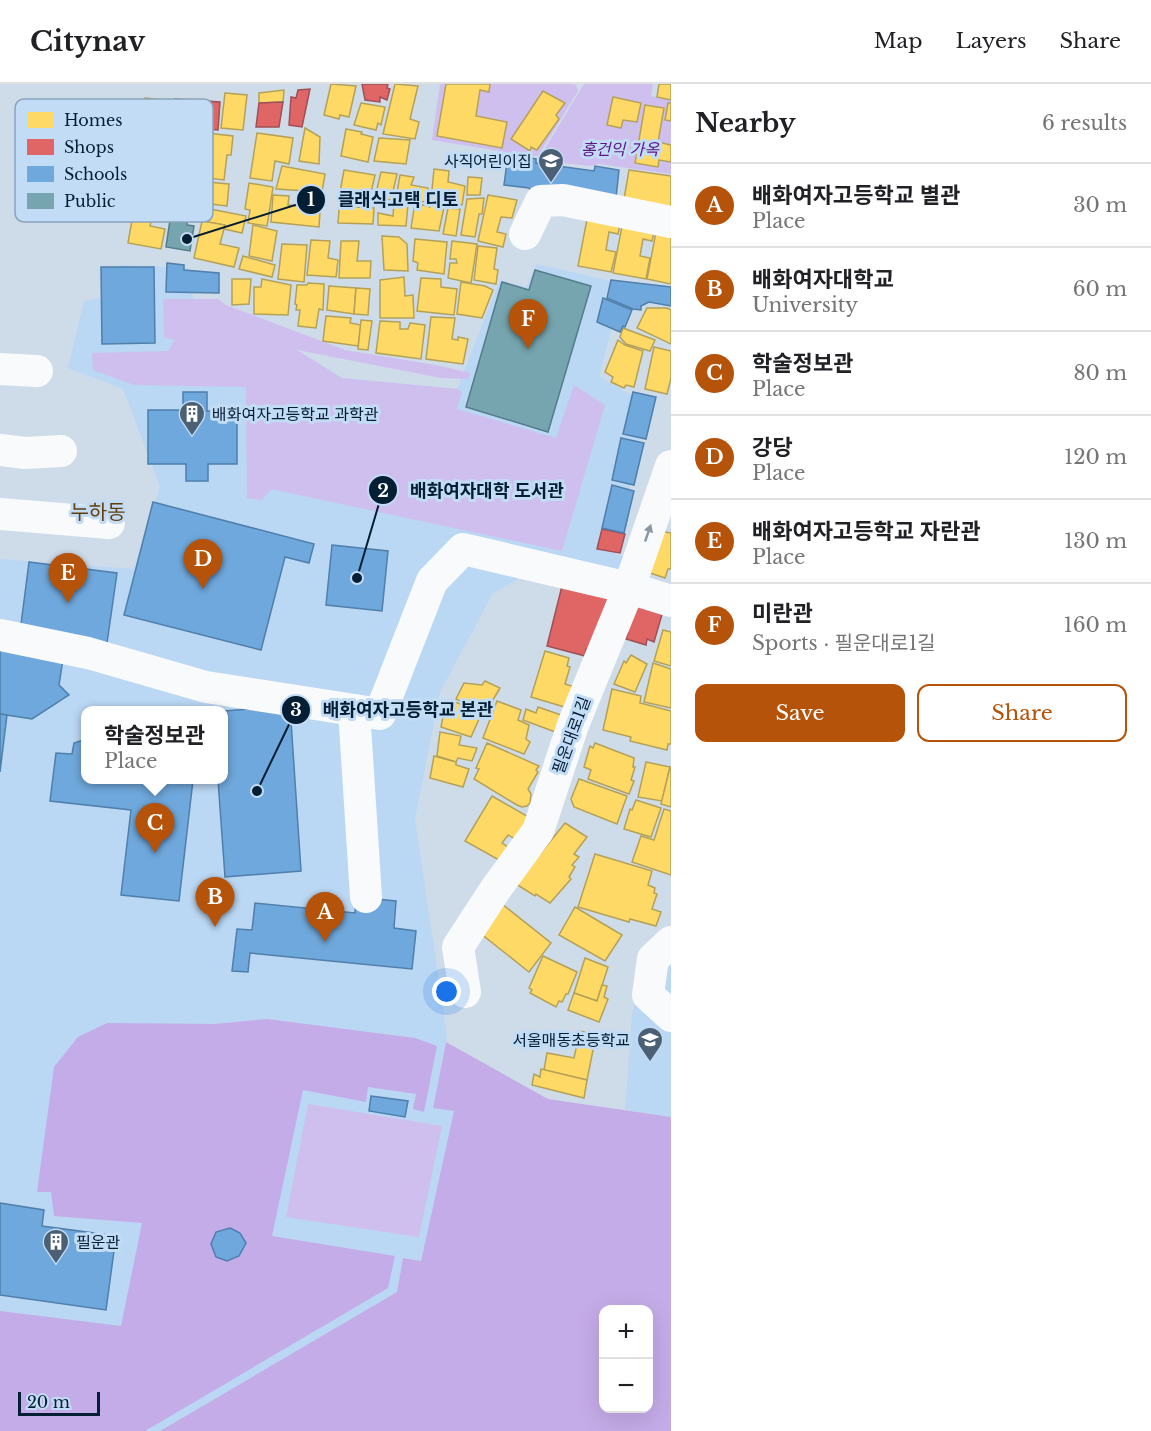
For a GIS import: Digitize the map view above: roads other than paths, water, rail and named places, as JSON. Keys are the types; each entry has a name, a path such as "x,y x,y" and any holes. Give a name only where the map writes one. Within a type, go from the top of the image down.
{"street":[{"path":"525,234 541,201 563,200 671,222"},
{"path":"0,369 37,371"},
{"path":"0,450 25,453 61,451"},
{"name":"필운대로1길","path":"465,991 458,946 538,831 573,725 629,588 671,466"},
{"path":"0,514 108,523"},
{"path":"0,635 88,653 206,687 380,714 432,580 463,549 629,588 671,601"},
{"path":"354,710 366,897"},
{"path":"671,942 653,959 648,995 671,1016"}],"place":[{"name":"사직어린이집","path":"551,184"},
{"name":"클래식고택 디토","path":"187,239"},
{"name":"미란관","path":"528,349"},
{"name":"배화여자고등학교 과학관","path":"192,437"},
{"name":"배화여자대학 도서관","path":"357,578"},
{"name":"강당","path":"203,589"},
{"name":"배화여자고등학교 자란관","path":"68,603"},
{"name":"배화여자고등학교 본관","path":"257,791"},
{"name":"학술정보관","path":"155,853"},
{"name":"배화여자대학교","path":"215,927"},
{"name":"배화여자고등학교 별관","path":"325,942"},
{"name":"서울매동초등학교","path":"650,1063"},
{"name":"필운관","path":"56,1265"}],"district":[{"name":"누하동","path":"98,512"}],"park label":[{"name":"홍건익 가옥","path":"620,149"}]}
